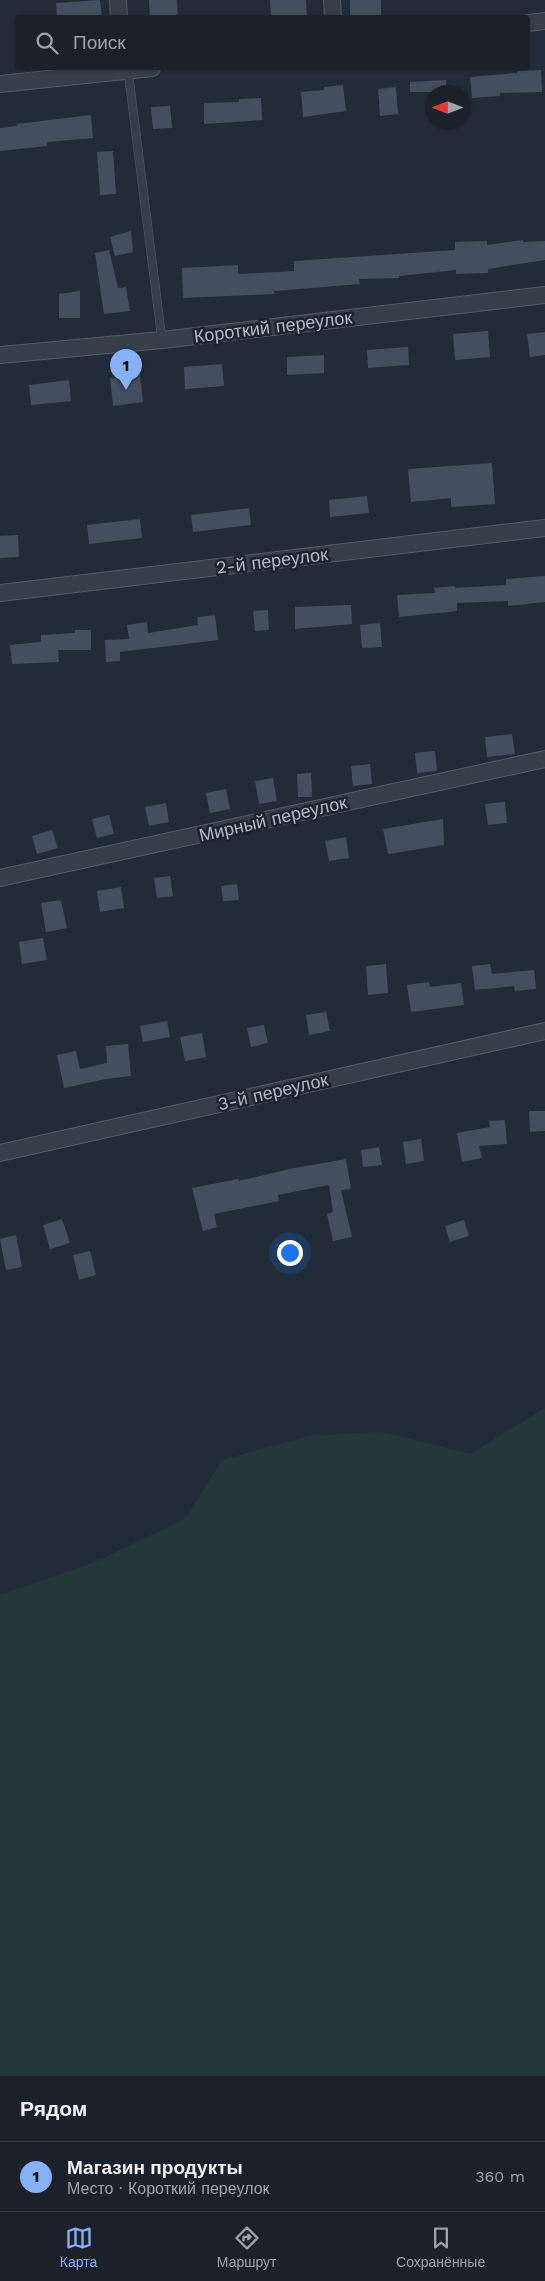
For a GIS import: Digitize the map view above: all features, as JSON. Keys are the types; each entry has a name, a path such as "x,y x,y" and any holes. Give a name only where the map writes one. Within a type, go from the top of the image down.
{"street":[{"path":"118,0 118,15"},
{"path":"332,0 333,15"},
{"path":"530,23 545,21"},
{"path":"0,84 123,70"},
{"name":"Короткий переулок","path":"0,355 162,340 545,295"},
{"name":"2-й переулок","path":"0,593 545,528"},
{"name":"Мирный переулок","path":"0,878 545,759"},
{"name":"3-й переулок","path":"0,1152 545,1031"}],"lane":[{"path":"123,70 162,340"}],"green space":[{"path":"545,1408 545,2076 0,2076 0,1595 93,1563 186,1518 222,1460 308,1436 382,1432 470,1454"}],"building":[{"path":"100,0 102,15 57,15 56,3"},
{"path":"149,0 177,0 178,15 150,15"},
{"path":"270,0 306,0 307,15 271,15"},
{"path":"350,0 381,0 381,15 350,15"},
{"path":"541,70 542,92 500,93 500,96 472,98 470,77"},
{"path":"446,80 446,85 425,85 425,92 410,92 410,82"},
{"path":"343,85 346,111 303,117 301,92 324,90 324,87"},
{"path":"396,87 398,114 380,116 378,89"},
{"path":"261,98 262,120 204,124 204,103 239,102 239,99"},
{"path":"170,106 172,128 153,129 151,107"},
{"path":"91,115 93,138 47,142 47,146 0,151 0,128 17,126 17,124"},
{"path":"113,151 116,194 100,195 97,152"},
{"path":"131,231 133,252 115,256 110,237"},
{"path":"523,240 523,242 545,241 545,260 488,269 488,273 456,274 456,270 399,276 399,278 359,279 360,284 274,291 274,294 183,298 182,268 238,265 238,274 294,271 294,261 455,250 455,242 487,241 487,245"},
{"path":"109,250 118,288 126,287 130,311 104,314 95,253"},
{"path":"80,291 80,318 59,318 59,294"},
{"path":"488,331 490,357 455,360 453,334"},
{"path":"545,332 545,355 530,357 527,334"},
{"path":"408,347 409,365 368,368 367,350"},
{"path":"324,355 324,373 287,375 287,357"},
{"path":"222,364 224,386 185,389 184,367"},
{"path":"140,374 143,402 113,406 110,378"},
{"path":"69,380 71,401 31,405 29,385"},
{"path":"492,463 495,504 451,507 451,498 411,502 408,469"},
{"path":"367,496 369,513 330,517 329,500"},
{"path":"249,508 251,525 193,532 191,515"},
{"path":"140,519 142,538 89,544 87,525"},
{"path":"18,535 19,557 0,558 0,536"},
{"path":"545,576 545,602 508,606 508,601 457,603 457,611 399,617 397,595 435,593 434,588 455,586 455,588 506,585 506,579"},
{"path":"351,605 352,624 295,629 295,607"},
{"path":"268,610 269,630 255,631 253,611"},
{"path":"215,615 218,640 120,652 120,661 106,662 105,640 129,639 127,625 147,622 148,633 198,625 197,617"},
{"path":"380,623 382,647 362,648 360,625"},
{"path":"75,630 91,630 91,650 58,650 59,662 12,664 10,645 41,642 41,635 75,633"},
{"path":"512,734 515,754 487,757 485,737"},
{"path":"435,751 437,771 417,773 415,753"},
{"path":"370,764 372,784 353,786 351,766"},
{"path":"311,773 312,797 298,797 297,774"},
{"path":"273,778 277,801 259,804 255,781"},
{"path":"226,789 230,809 210,813 206,793"},
{"path":"505,802 507,823 488,825 485,804"},
{"path":"166,803 169,822 149,826 145,807"},
{"path":"109,815 114,834 97,838 92,819"},
{"path":"443,819 444,845 388,854 383,829"},
{"path":"52,830 58,848 37,854 32,836"},
{"path":"346,837 349,858 329,861 325,841"},
{"path":"170,876 173,896 157,898 154,878"},
{"path":"237,884 239,900 223,901 221,886"},
{"path":"121,887 124,908 100,912 97,891"},
{"path":"61,900 67,928 46,932 41,903"},
{"path":"43,938 47,960 22,964 19,942"},
{"path":"386,964 388,993 368,995 366,966"},
{"path":"490,964 492,974 534,970 536,989 515,991 514,986 475,990 472,966"},
{"path":"429,982 430,987 461,983 464,1005 411,1012 407,985"},
{"path":"326,1012 330,1031 309,1035 306,1015"},
{"path":"167,1021 170,1037 143,1042 140,1026"},
{"path":"264,1025 268,1043 251,1047 247,1028"},
{"path":"202,1033 206,1057 185,1061 180,1037"},
{"path":"128,1044 131,1076 64,1088 57,1055 76,1051 80,1069 107,1063 106,1046"},
{"path":"529,1111 545,1111 545,1131 530,1132"},
{"path":"505,1120 507,1144 479,1146 482,1158 462,1162 457,1133 490,1127 489,1121"},
{"path":"421,1139 424,1161 406,1164 403,1142"},
{"path":"379,1147 382,1165 363,1167 361,1150"},
{"path":"346,1159 351,1189 341,1190 352,1237 333,1241 327,1214 333,1212 329,1185 278,1195 279,1201 214,1214 217,1227 203,1231 192,1188 238,1179 239,1181 289,1169"},
{"path":"62,1219 70,1243 50,1249 43,1225"},
{"path":"464,1220 469,1236 450,1242 445,1226"},
{"path":"16,1235 22,1267 6,1270 0,1239"},
{"path":"90,1251 96,1275 79,1280 73,1255"}],"place":[{"name":"Магазин продукты","path":"126,390"}]}
